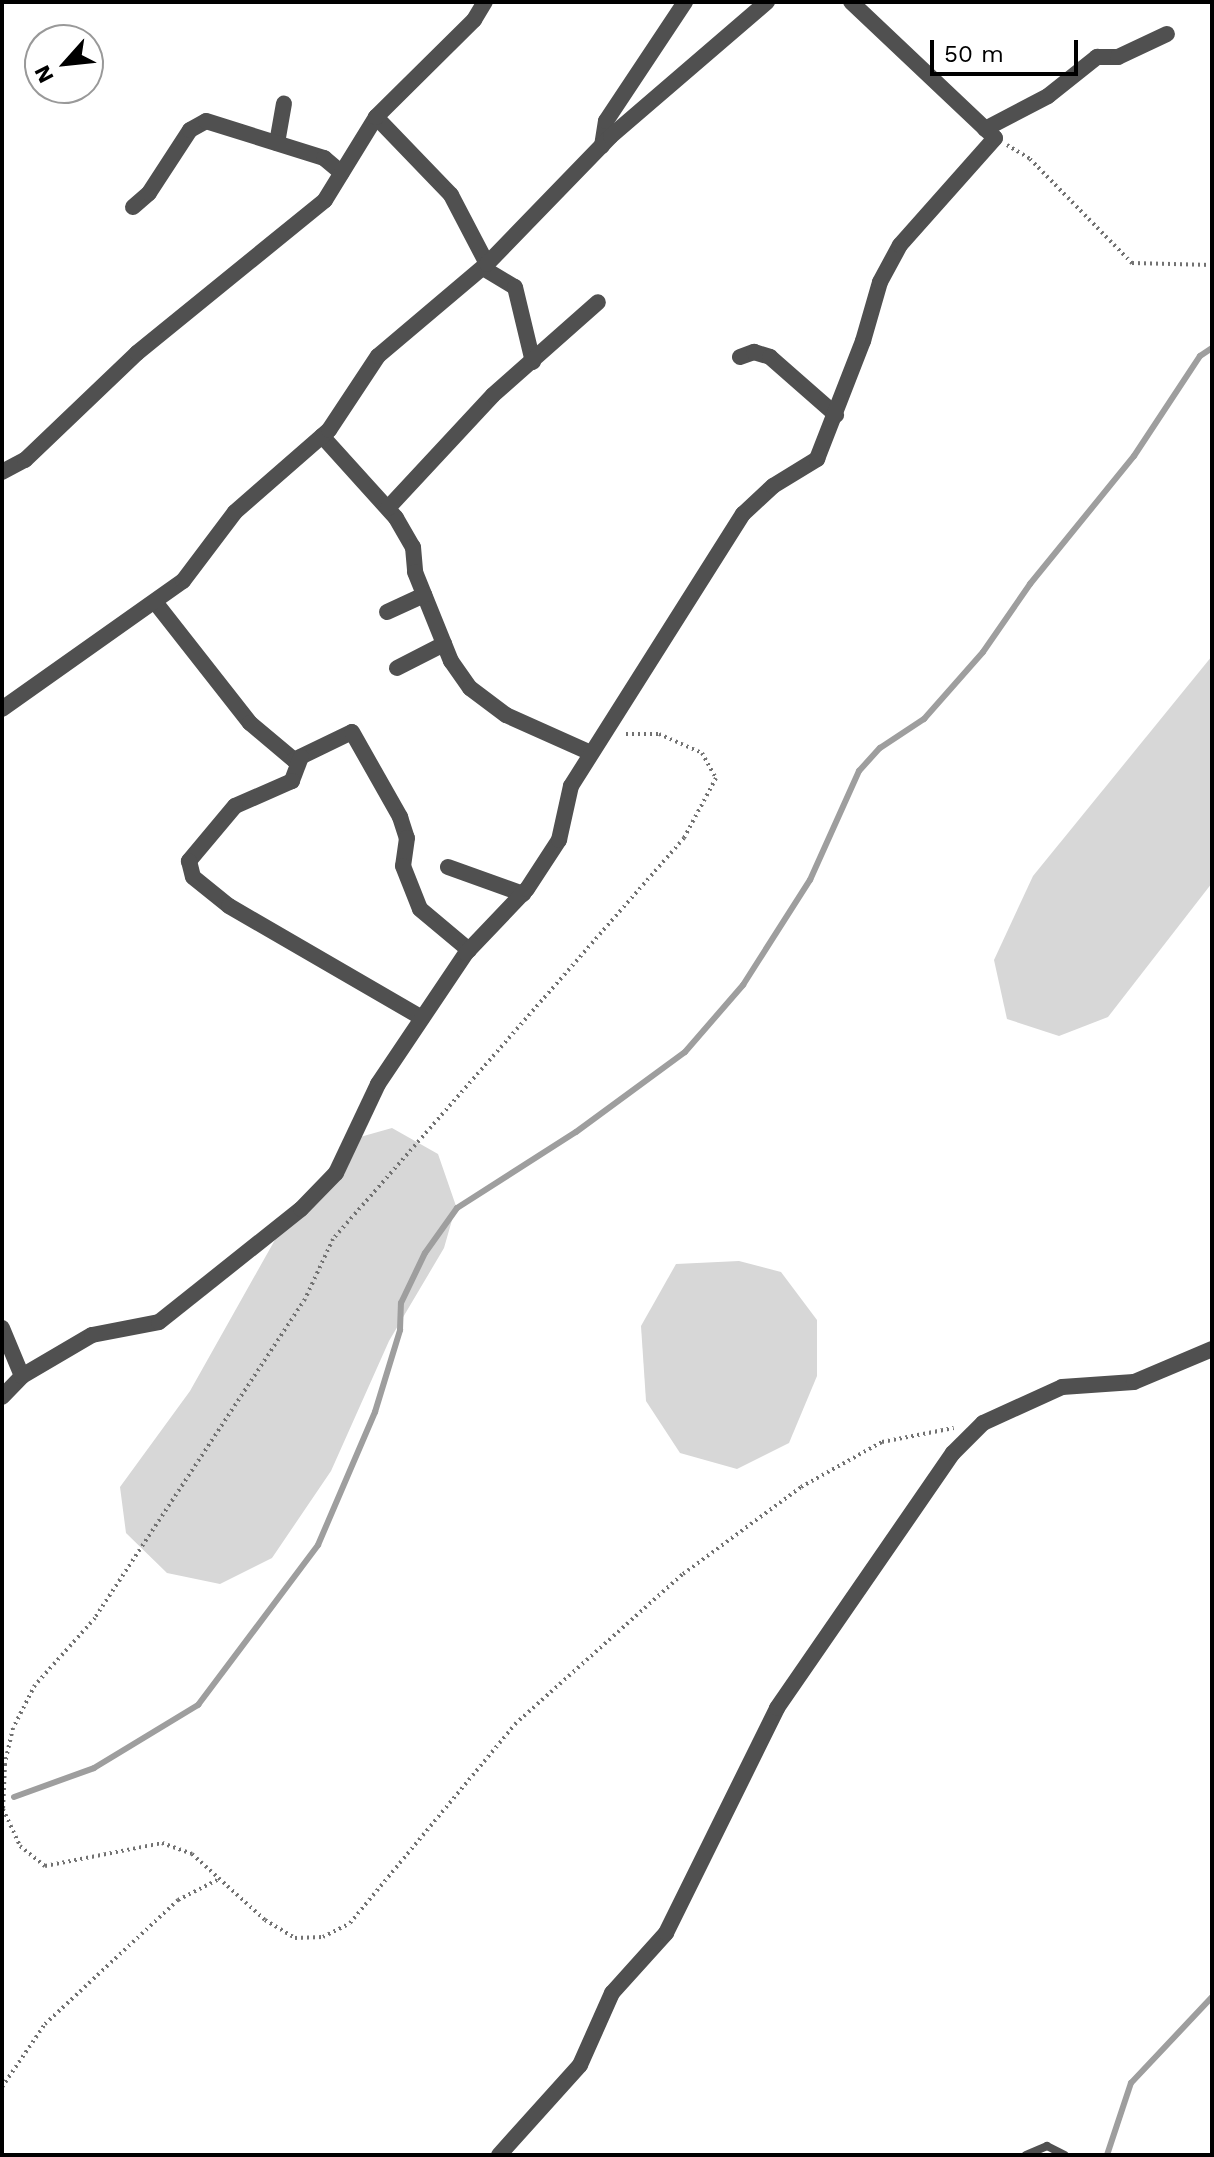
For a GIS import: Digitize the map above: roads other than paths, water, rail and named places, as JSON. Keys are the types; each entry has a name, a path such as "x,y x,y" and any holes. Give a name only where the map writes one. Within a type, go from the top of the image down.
{"street":[{"path":"2,472 25,460 137,353 325,200 376,117 474,20 485,2"},
{"path":"602,146 606,121 685,2"},
{"path":"2,709 183,581 235,512 322,436 378,356 485,266 602,146 767,2"},
{"path":"851,2 990,133"},
{"path":"2,1397 22,1376 92,1335 159,1322 301,1209 336,1173 378,1084 422,1018 469,950 523,894 559,840 571,786 743,514 773,486 817,459 836,415 880,282 900,245 990,133 1048,96 1097,57 1118,57 1167,34"},
{"path":"277,143 284,104"},
{"path":"376,117 451,195 485,266 515,287 533,362"},
{"path":"133,207 149,193 190,130 206,121 324,158 342,173"},
{"path":"388,508 493,395 598,302"},
{"path":"740,357 754,352 770,357 836,415"},
{"path":"322,436 388,508 413,547 424,595 444,644 470,688 506,715 591,753"},
{"path":"387,612 424,595"},
{"path":"155,602 250,723 294,760 352,732 400,817 407,838 403,866 420,909 469,950"},
{"path":"397,668 444,644"},
{"path":"301,757 292,781 235,806 189,861 193,877 229,906 422,1018"},
{"path":"448,867 523,894"},
{"path":"2,1328 22,1376"},
{"path":"499,2155 580,2065 612,1993 666,1933 777,1708 953,1453 983,1423 1062,1387 1134,1382 1212,1349"}],"lane":[{"path":"1026,2155 1047,2146 1065,2155"}],"waterway":[{"path":"14,1797 94,1768 198,1705 318,1545 375,1412 400,1330 401,1303 425,1253 457,1208 576,1132 685,1052 743,985 810,880 859,771 880,748 924,719 983,652 1030,584 1134,456 1200,356 1212,348"},
{"path":"1107,2155 1131,2083 1212,1997"}]}
